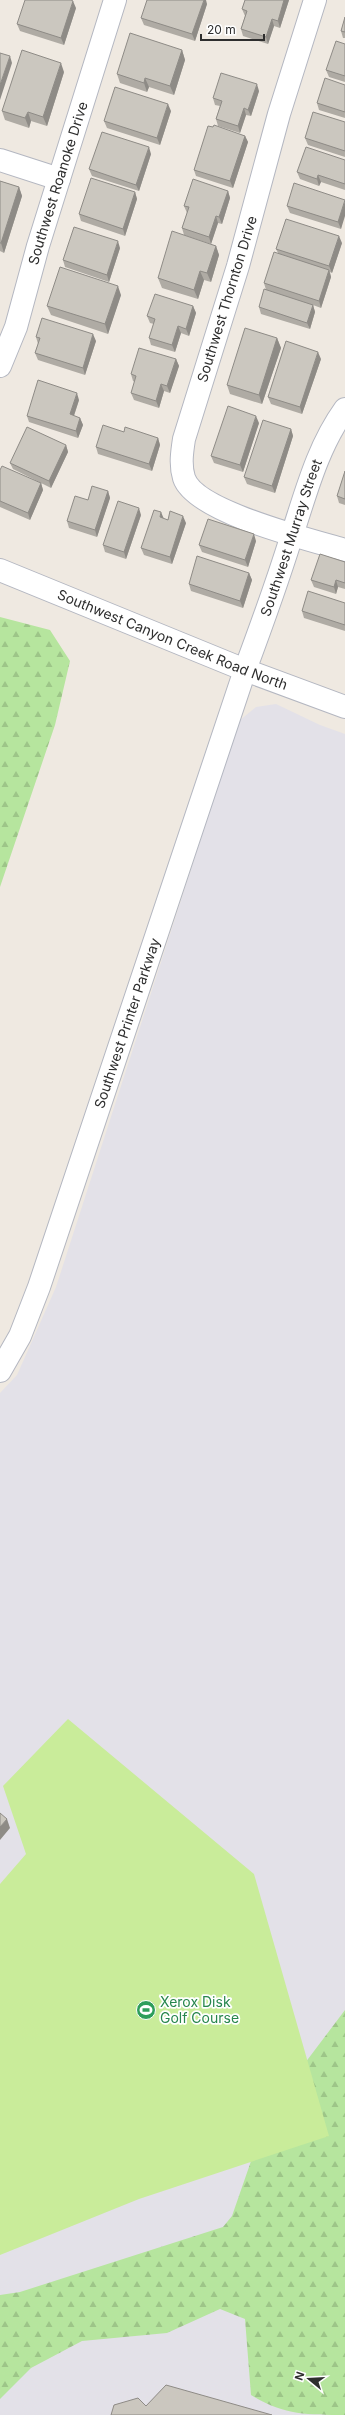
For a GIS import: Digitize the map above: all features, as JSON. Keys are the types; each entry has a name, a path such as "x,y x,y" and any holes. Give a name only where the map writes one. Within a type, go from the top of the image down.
{"street":[{"name":"Southwest Roanoke Drive","path":"0,366 16,327 59,178 115,0"},
{"name":"Southwest Thornton Drive","path":"314,0 279,114 238,266 184,439 181,459 184,479 195,494 215,507 345,550"},
{"path":"0,160 59,178"},
{"name":"Southwest Murray Street","path":"245,670 325,439 345,409"},
{"name":"Southwest Canyon Creek Road North","path":"0,570 245,670 345,707"},
{"name":"Southwest Printer Parkway","path":"0,1371 20,1336 39,1287 245,670"}],"shaded area":[{"path":"276,704 320,725 345,734 345,2415 0,2415 0,1393 17,1375 56,1287 239,721 256,707"}],"green space":[{"path":"0,617 50,630 70,661 55,725 0,887"},
{"name":"Xerox Disk Golf Course","path":"68,1719 254,1874 329,2136 139,2199 0,2255 0,1884 26,1854 3,1786"},
{"path":"345,2010 345,2415 307,2414 285,2410 274,2407 251,2395 245,2319 220,2309 167,2333 82,2341 31,2368 0,2399 0,2295 20,2292 223,2227 232,2216 268,2112"}],"building":[{"path":"25,0 73,1 61,38 17,24"},
{"path":"147,0 204,0 192,34 141,18"},
{"path":"245,0 284,0 278,21 272,19 266,37 241,29 247,11 242,9"},
{"path":"345,17 345,32 341,31"},
{"path":"130,33 182,50 170,86 145,78 144,83 117,74"},
{"path":"336,41 345,44 345,76 326,70"},
{"path":"22,50 61,63 43,117 28,112 25,118 2,111"},
{"path":"0,53 10,56 0,85"},
{"path":"221,73 257,84 248,110 244,108 238,126 216,119 222,101 213,98"},
{"path":"325,78 345,85 345,112 317,103"},
{"path":"115,87 168,104 157,138 104,121"},
{"path":"313,112 345,122 345,151 305,138"},
{"path":"214,125 245,136 230,181 194,170 208,126 213,127"},
{"path":"102,132 149,147 136,185 89,169"},
{"path":"306,147 345,160 345,184 318,175 317,179 297,172"},
{"path":"91,178 135,192 123,229 79,214"},
{"path":"193,179 228,191 219,217 216,216 209,237 182,228 189,207 184,206"},
{"path":"0,181 19,187 1,243 0,243"},
{"path":"294,183 345,200 338,222 287,206"},
{"path":"286,219 339,236 329,266 276,249"},
{"path":"74,227 118,241 107,275 63,260"},
{"path":"172,231 216,246 207,273 200,271 194,290 158,278"},
{"path":"274,252 329,270 319,301 264,283"},
{"path":"60,267 118,286 105,324 47,306"},
{"path":"264,289 313,305 307,323 259,307"},
{"path":"155,294 193,306 186,329 178,326 172,345 149,338 155,319 147,316"},
{"path":"42,318 93,334 83,368 35,353 40,338 36,337"},
{"path":"245,328 277,338 259,395 227,385"},
{"path":"286,341 318,352 300,407 268,397"},
{"path":"139,348 176,359 167,386 161,384 156,401 131,393 136,376 131,374"},
{"path":"38,380 77,393 70,414 80,418 76,431 27,416"},
{"path":"228,406 256,416 240,465 211,456"},
{"path":"263,420 291,429 272,486 244,477"},
{"path":"103,425 124,432 125,427 158,438 149,464 96,447"},
{"path":"27,427 66,445 49,481 10,463"},
{"path":"2,466 41,483 28,513 0,501 0,470"},
{"path":"345,471 345,499 337,496"},
{"path":"92,486 108,491 95,530 67,521 75,496 88,500"},
{"path":"118,501 139,508 124,552 103,545"},
{"path":"154,510 161,512 160,517 168,520 170,511 183,516 170,557 141,548"},
{"path":"208,519 254,534 245,560 199,545"},
{"path":"320,554 345,562 345,583 336,580 334,587 311,580"},
{"path":"197,556 249,573 240,601 189,584"},
{"path":"308,591 345,603 345,625 302,611"},
{"path":"0,1813 7,1819 0,1827"},
{"path":"166,2385 272,2415 111,2415 114,2405 138,2398 146,2406"}],"place":[{"name":"Xerox Disk Golf Course","path":"146,2010"}]}
